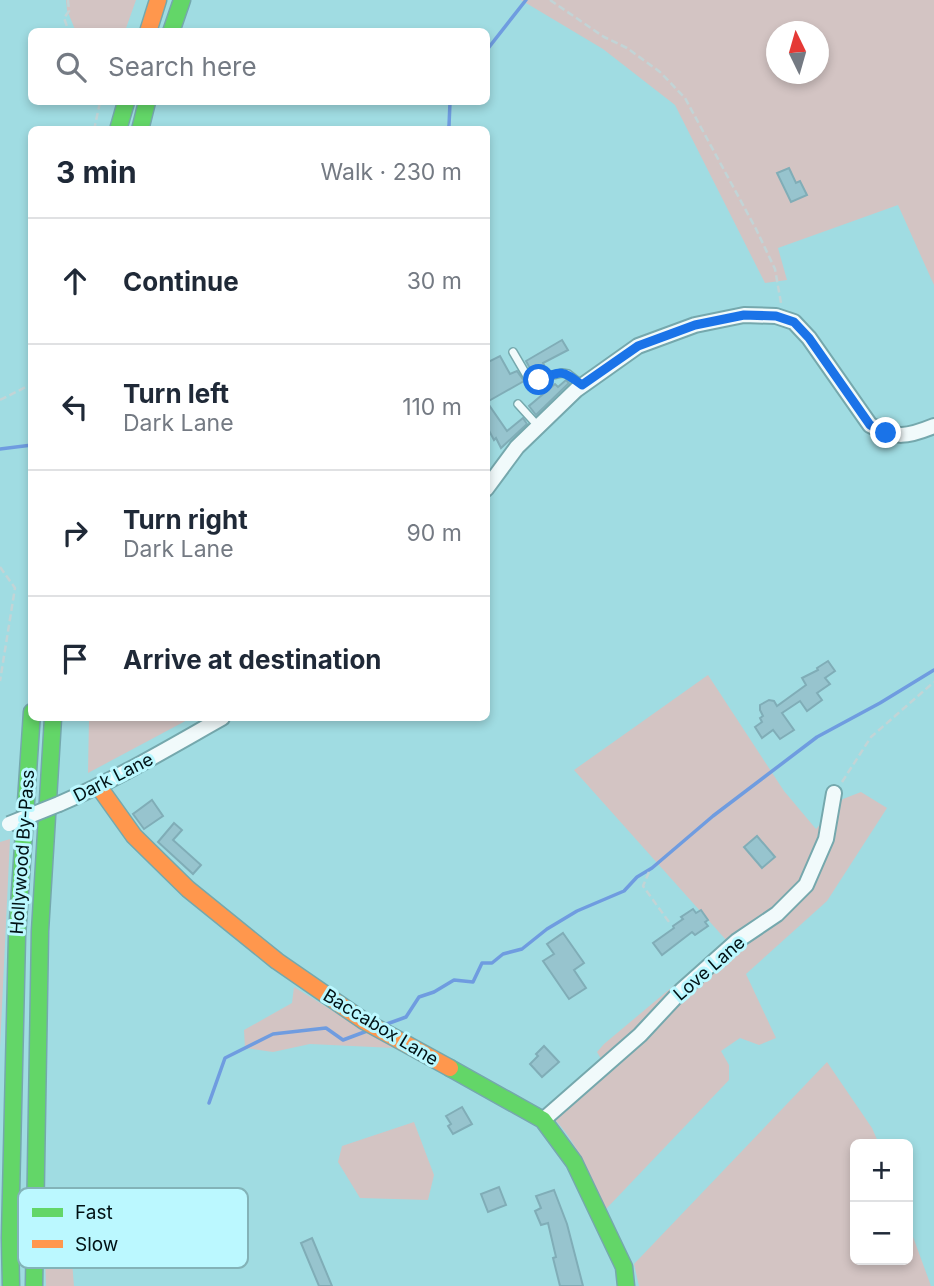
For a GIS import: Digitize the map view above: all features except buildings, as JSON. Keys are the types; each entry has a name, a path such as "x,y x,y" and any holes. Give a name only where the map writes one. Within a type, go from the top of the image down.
{"main road":[{"path":"149,28 158,0"},
{"path":"172,28 182,0"},
{"path":"119,126 125,105"},
{"path":"141,126 146,105"},
{"name":"Hollywood By-Pass","path":"11,1286 17,936 31,721"},
{"name":"Hollywood By-Pass","path":"35,1188 40,930 53,721"},
{"name":"Baccabox Lane","path":"99,787 134,836 188,889 276,961 364,1021 543,1120 574,1162 624,1267 626,1286"},
{"name":"Hollywood By-Pass","path":"34,1268 34,1286"}],"street":[{"path":"490,484 517,447 582,385 638,346 695,325 744,315 776,316 794,322 809,338 870,425 886,433 901,436 934,426"},
{"name":"Dark Lane","path":"5,826 99,787 217,721"},
{"name":"Love Lane","path":"543,1120 640,1035 682,990 737,941 777,914 806,885 826,839 834,793"}],"lane":[{"path":"513,352 532,380 562,373 568,374 582,385"},
{"path":"518,404 538,426"}],"path":[{"path":"68,0 69,12 64,18 68,28"},
{"path":"550,0 604,37 627,48 660,72 685,98 756,229 775,270 781,306 776,316"},
{"path":"95,126 100,105"},
{"path":"0,400 28,386"},
{"path":"0,567 15,588 0,681"},
{"path":"834,793 871,737 934,682"},
{"path":"649,872 643,886 669,922"}],"shaded area":[{"path":"66,0 136,0 126,28 74,28"},
{"path":"521,0 934,0 934,285 898,205 778,248 787,280 765,283 675,105 603,49"},
{"path":"708,675 784,791 816,829 843,799 861,792 887,808 827,901 746,974 776,1038 759,1045 740,1038 721,1051 729,1065 729,1080 606,1209 575,1146 549,1114 605,1066 597,1052 604,1044 727,941 574,770"},
{"path":"89,721 185,721 88,773"},
{"path":"10,839 0,1048 0,842"},
{"path":"294,987 394,1048 310,1044 273,1052 245,1048 244,1030 292,1003"},
{"path":"827,1062 877,1139 850,1139 850,1265 913,1265 913,1237 931,1286 639,1286 634,1264"},
{"path":"414,1122 434,1175 428,1200 360,1198 338,1162 342,1146"},
{"path":"45,1268 73,1268 74,1286 46,1286"}],"waterway":[{"path":"490,46 526,0"},
{"path":"449,126 450,105"},
{"path":"0,449 28,446"},
{"path":"384,1025 406,1017 419,997 454,980 473,982 482,963 492,963 503,954 522,949 547,929 577,911 624,891 637,877 652,868 713,816 817,737 934,670"},
{"path":"209,1103 225,1058 273,1034 326,1028 343,1040 367,1031"}],"traffic: fast":[{"path":"172,28 182,0"},
{"path":"119,126 125,105"},
{"path":"141,126 146,105"},
{"path":"11,1286 17,936 31,721"},
{"path":"36,1188 40,931 53,721"},
{"path":"450,1068 543,1120 574,1162 624,1267 626,1286"},
{"path":"34,1268 34,1286"}],"traffic: slow":[{"path":"149,28 158,0"},
{"path":"99,787 134,836 188,889 277,961 364,1021 450,1068"}],"route":[{"path":"539,380 562,373 568,374 582,385 638,346 695,325 744,315 776,316 794,322 809,338 870,425 886,433"}]}
